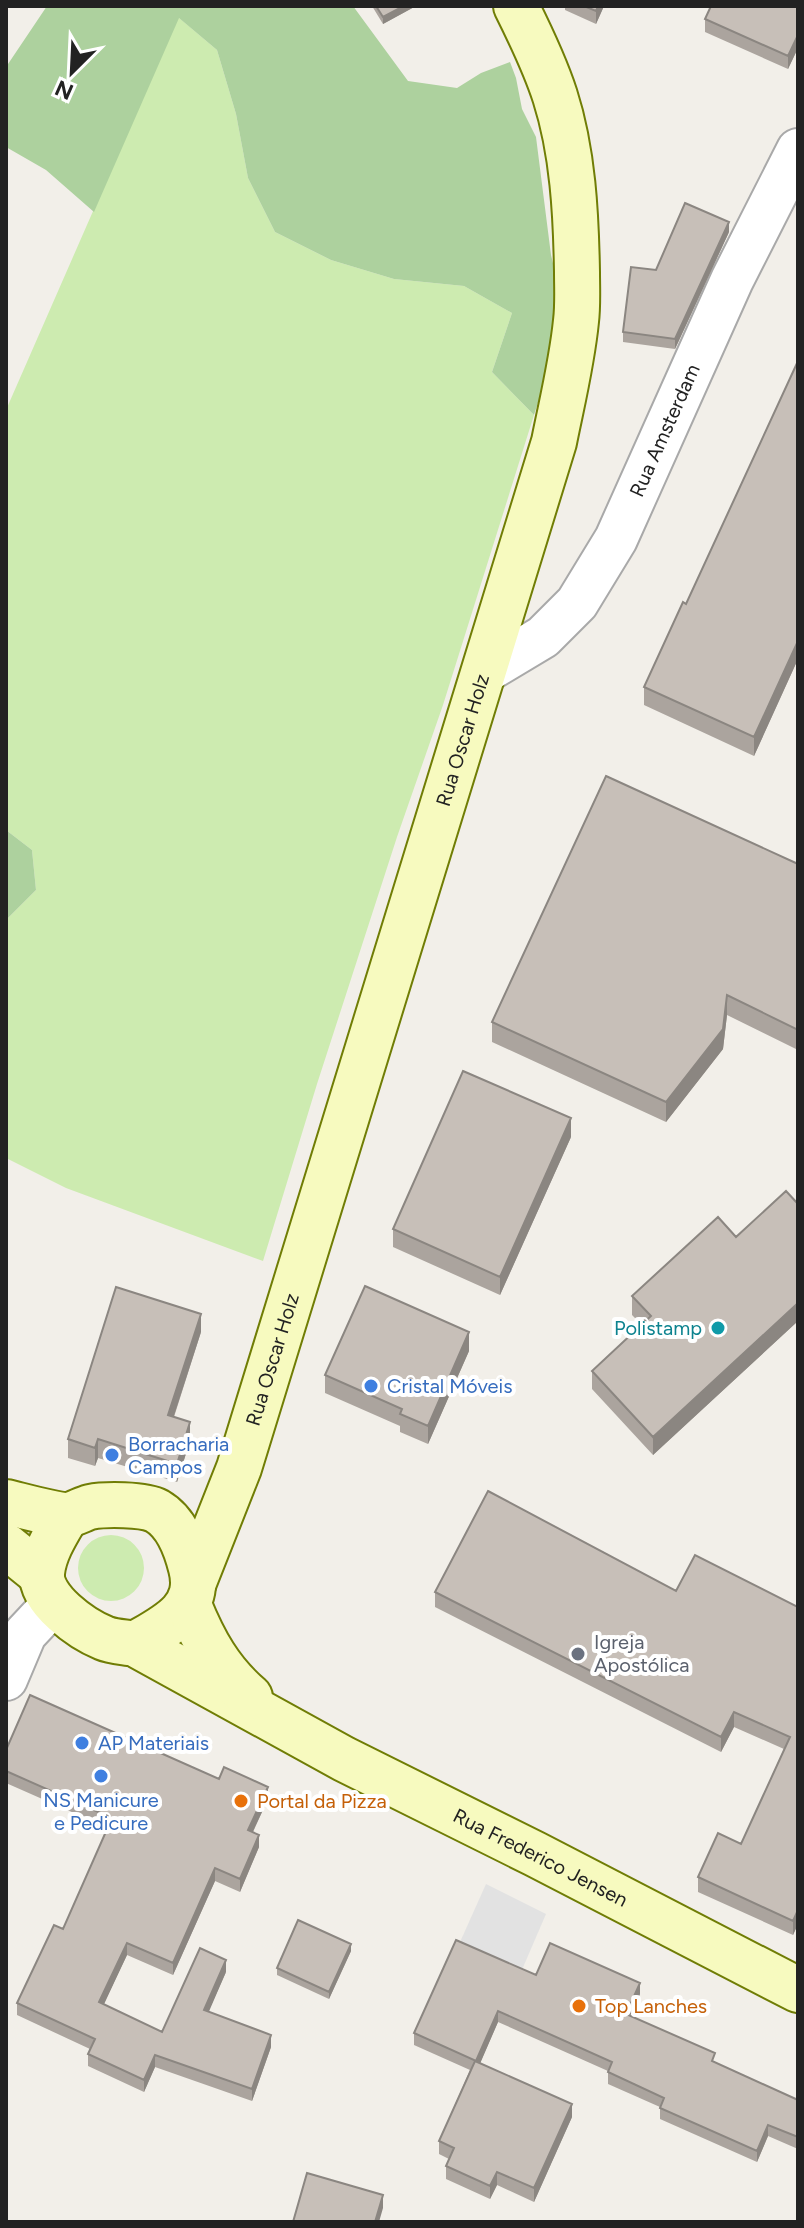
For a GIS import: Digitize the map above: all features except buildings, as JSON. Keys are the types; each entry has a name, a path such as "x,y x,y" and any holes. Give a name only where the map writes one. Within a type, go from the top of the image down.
{"street":[{"name":"Rua Oscar Holz","path":"192,1594 239,1468 554,442 577,320 574,197 568,155 551,86 516,6"},
{"name":"Rua Amsterdam","path":"483,673 543,637 555,626 577,603 616,539 732,280 798,150"},
{"name":"Rua Oscar Holz","path":"156,1511 196,1511 216,1495 239,1468"},
{"path":"6,1502 67,1515 89,1507 114,1505 156,1511"},
{"name":"Rua Frederico Jensen","path":"156,1511 177,1531 186,1549 192,1594 205,1643 232,1682 282,1725"},
{"path":"6,1679 48,1589 54,1536 67,1515"},
{"name":"Rua Frederico Jensen","path":"6,1546 84,1628 107,1640 135,1644 344,1759 798,1990"},
{"path":"135,1644 165,1627 192,1594"}],"green space":[{"path":"47,6 353,6 408,81 457,88 481,73 510,62 522,109 536,137 551,255 559,288 545,381 534,415 492,372 512,313 464,286 394,279 331,260 275,232 248,178 236,114 217,50 179,18 94,212 46,170 6,147 6,67"},
{"path":"178,17 217,50 236,114 248,178 275,232 331,260 394,279 464,286 512,313 492,372 534,415 443,705 317,1084 263,1261 66,1188 6,1158 6,920 36,890 32,850 6,830 6,410"},
{"path":"6,830 32,850 36,890 6,920"},
{"path":"111,1535 124,1537 139,1550 144,1568 142,1581 129,1596 111,1601 98,1599 83,1586 78,1568 80,1555 93,1540"}],"shaded area":[{"path":"486,1884 546,1914 518,1979 456,1951"}],"place":[{"name":"Polistamp","path":"718,1328"},
{"name":"Cristal Móveis","path":"371,1386"},
{"name":"Borracharia Campos","path":"112,1455"},
{"name":"Igreja Apostólica","path":"578,1654"},
{"name":"AP Materiais","path":"82,1743"},
{"name":"NS Manicure e Pedicure","path":"101,1776"},
{"name":"Portal da Pizza","path":"241,1801"},
{"name":"Top Lanches","path":"579,2006"}]}
